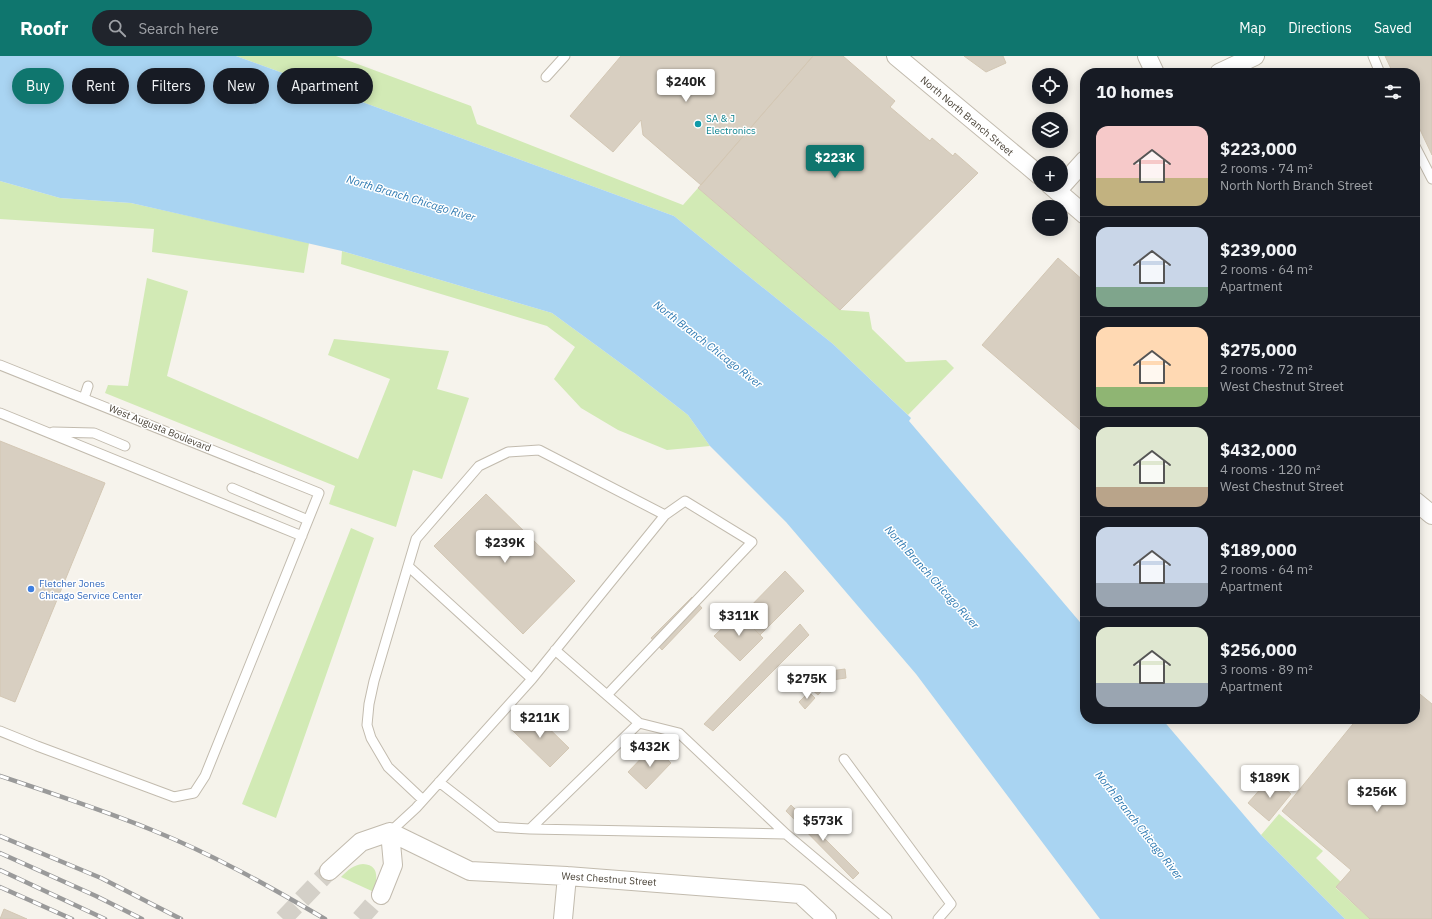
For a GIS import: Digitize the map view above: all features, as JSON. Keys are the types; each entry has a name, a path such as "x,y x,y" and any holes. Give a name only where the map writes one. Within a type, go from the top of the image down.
{"street":[{"name":"North North Branch Street","path":"896,56 1032,170"},
{"path":"1147,56 1153,68"},
{"path":"1230,68 1255,56"},
{"path":"1068,175 1080,165"},
{"path":"1059,192 1080,211"},
{"path":"1420,505 1432,515"},
{"path":"328,871 361,842 390,832 394,865 381,895"},
{"name":"West Chestnut Street","path":"390,832 470,871 567,876 800,894 827,919"},
{"path":"563,919 567,876"}],"lane":[{"path":"546,77 565,56"},
{"path":"1373,56 1378,68"},
{"path":"1420,156 1432,179"},
{"name":"West Augusta Boulevard","path":"0,365 319,493 308,520"},
{"path":"84,398 88,386"},
{"path":"0,413 302,536"},
{"path":"45,431 94,434 125,446"},
{"path":"422,800 388,767 371,738 367,725 368,704 374,681 416,539 479,466 508,452 540,450 665,515"},
{"path":"0,731 174,796 194,793 205,776 308,520 232,488"},
{"path":"390,832 439,782 532,679 665,515 685,501 752,542 607,695"},
{"path":"408,566 532,679"},
{"path":"555,650 639,723 679,733 786,834 887,919"},
{"path":"530,829 639,723"},
{"path":"844,759 951,904 938,919"},
{"path":"439,782 497,828 786,834"}],"green space":[{"path":"236,56 336,56 368,68 277,68 277,71"},
{"path":"373,70 471,106 477,124 683,205 698,188 840,310 869,312 872,329 906,362 946,360 954,368 908,415 833,344 674,216 367,104 373,104"},
{"path":"0,181 60,198 131,203 309,243 304,273 152,252 154,229 0,219"},
{"path":"342,251 552,313 688,415 710,446 667,450 618,430 581,408 554,379 575,347 547,326 341,264"},
{"path":"147,278 188,291 167,376 358,459 390,379 328,355 334,339 449,351 437,389 469,398 442,479 413,470 396,527 329,504 335,486 105,393 108,385 128,386"},
{"path":"351,528 374,538 276,818 242,804"},
{"path":"1279,814 1323,851 1316,858 1341,882 1336,888 1370,919 1345,919 1261,835"},
{"path":"363,864 372,867 375,870 376,882 374,892 341,877 356,865"}],"water":[{"name":"North Branch Chicago River","path":"0,56 236,56 269,68 213,68 213,104 269,104 269,68 277,71 277,104 367,104 674,216 833,344 911,418 909,421 1080,622 1080,724 1166,724 1261,835 1345,919 1100,919 916,674 786,522 710,446 688,415 552,313 342,251 131,203 60,198 0,181"}],"building":[{"name":"SA & J Electronics","path":"621,56 813,56 701,185 643,135 641,120 613,152 570,116"},
{"path":"813,56 843,56 895,101 890,107 930,141 932,138 953,156 955,153 978,173 840,310 698,188"},
{"path":"964,56 1003,56 1006,63 986,72"},
{"path":"1385,56 1432,56 1432,155 1420,130 1420,68 1391,68"},
{"path":"1058,258 1080,278 1080,430 982,345"},
{"name":"Fletcher Jones Chicago Service Center","path":"0,441 105,483 15,702 0,696"},
{"path":"486,494 575,581 523,634 434,546"},
{"path":"785,571 804,591 760,635 741,616"},
{"path":"692,597 702,608 662,650 651,638"},
{"path":"738,613 763,638 740,661 714,636"},
{"path":"800,624 809,635 713,731 704,724"},
{"path":"845,669 846,678 832,680 830,671"},
{"path":"821,678 828,684 818,695 811,689"},
{"path":"809,692 815,698 805,709 799,702"},
{"path":"1420,694 1432,704 1432,919 1370,919 1336,887 1351,870 1282,811 1353,724 1420,724"},
{"path":"530,710 569,748 550,767 512,730"},
{"path":"653,746 671,763 646,789 628,772"},
{"path":"1271,777 1291,794 1269,821 1248,803"},
{"path":"791,805 859,873 853,879 786,811"},
{"path":"4,909 27,919 0,919"}],"tunnel":[{"path":"283,919 329,871"},
{"path":"360,919 381,895"}],"railway":[{"path":"0,776 95,809 174,839 240,871 325,919"},
{"path":"0,836 101,878 181,919"},
{"path":"0,853 96,896 142,919"},
{"path":"0,870 105,919"},
{"path":"0,887 72,919"}],"place":[{"name":"SA & J Electronics","path":"698,124"},
{"name":"Fletcher Jones Chicago Service Center","path":"31,589"}]}
